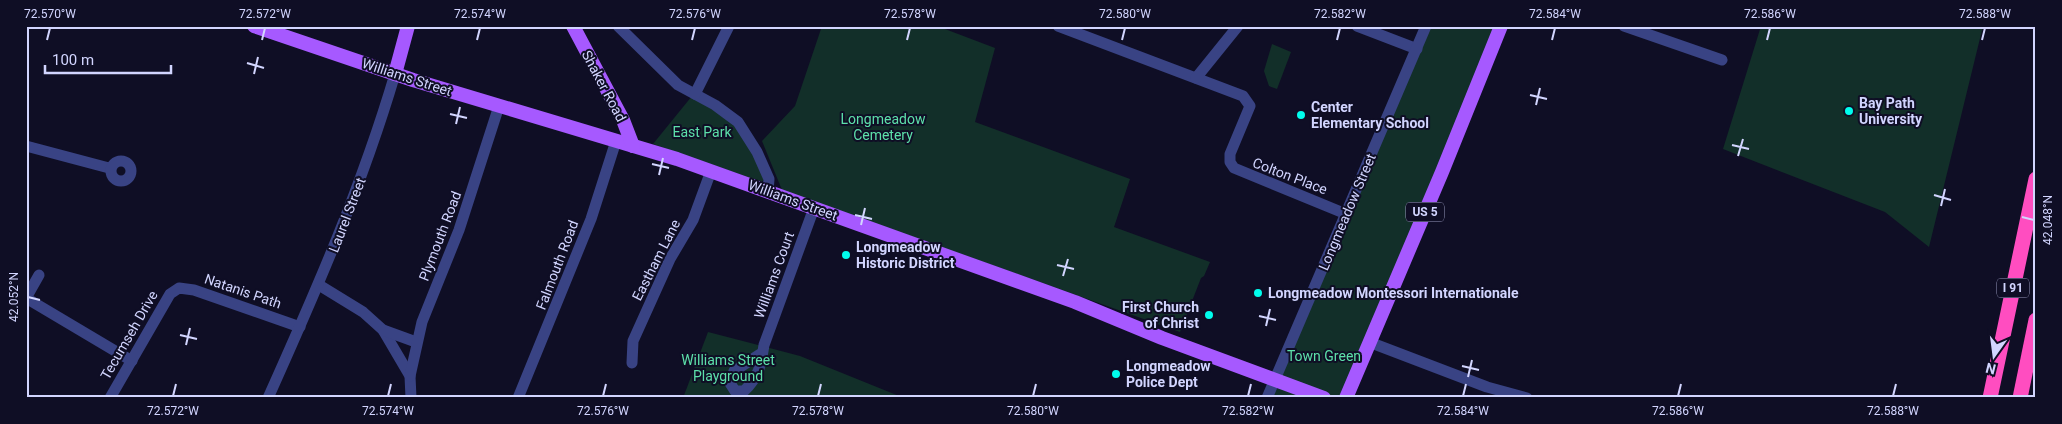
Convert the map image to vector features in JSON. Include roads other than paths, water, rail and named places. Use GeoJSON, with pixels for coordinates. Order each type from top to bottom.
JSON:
{"type":"FeatureCollection","features":[{"type":"Feature","properties":{"kind":"highway","name":"I 91"},"geometry":{"type":"LineString","coordinates":[[1990,398],[2036,179]]}},
{"type":"Feature","properties":{"kind":"highway"},"geometry":{"type":"LineString","coordinates":[[2020,398],[2036,320]]}},
{"type":"Feature","properties":{"kind":"main road","name":"Williams Street"},"geometry":{"type":"LineString","coordinates":[[254,26],[395,74],[711,171],[1075,302],[1162,338],[1324,398]]}},
{"type":"Feature","properties":{"kind":"main road","name":"Laurel Street"},"geometry":{"type":"LineString","coordinates":[[395,74],[408,26]]}},
{"type":"Feature","properties":{"kind":"main road","name":"Shaker Road"},"geometry":{"type":"LineString","coordinates":[[573,26],[623,120],[633,146]]}},
{"type":"Feature","properties":{"kind":"main road","name":"US 5"},"geometry":{"type":"LineString","coordinates":[[1346,398],[1442,172],[1501,26]]}},
{"type":"Feature","properties":{"kind":"street"},"geometry":{"type":"LineString","coordinates":[[618,26],[672,80],[729,114],[741,126],[769,179],[768,192]]}},
{"type":"Feature","properties":{"kind":"street"},"geometry":{"type":"LineString","coordinates":[[696,94],[730,26]]}},
{"type":"Feature","properties":{"kind":"street","name":"Colton Place"},"geometry":{"type":"LineString","coordinates":[[1058,26],[1238,94],[1249,102],[1248,114],[1232,147],[1231,165],[1239,172],[1346,214]]}},
{"type":"Feature","properties":{"kind":"street"},"geometry":{"type":"LineString","coordinates":[[1196,78],[1238,26]]}},
{"type":"Feature","properties":{"kind":"street"},"geometry":{"type":"LineString","coordinates":[[1358,26],[1417,48]]}},
{"type":"Feature","properties":{"kind":"street","name":"Longmeadow Street"},"geometry":{"type":"LineString","coordinates":[[1266,398],[1426,26]]}},
{"type":"Feature","properties":{"kind":"street"},"geometry":{"type":"LineString","coordinates":[[1624,26],[1722,60]]}},
{"type":"Feature","properties":{"kind":"street","name":"Laurel Street"},"geometry":{"type":"LineString","coordinates":[[268,398],[319,285],[361,180],[395,74]]}},
{"type":"Feature","properties":{"kind":"street","name":"Plymouth Road"},"geometry":{"type":"LineString","coordinates":[[411,398],[410,376],[416,342],[460,230],[499,106]]}},
{"type":"Feature","properties":{"kind":"street","name":"Falmouth Road"},"geometry":{"type":"LineString","coordinates":[[518,398],[591,219],[616,141]]}},
{"type":"Feature","properties":{"kind":"street"},"geometry":{"type":"LineString","coordinates":[[26,146],[109,168]]}},
{"type":"Feature","properties":{"kind":"street","name":"Eastham Lane"},"geometry":{"type":"LineString","coordinates":[[632,363],[633,340],[670,259],[693,220],[711,171]]}},
{"type":"Feature","properties":{"kind":"street","name":"Williams Court"},"geometry":{"type":"LineString","coordinates":[[762,353],[814,208]]}},
{"type":"Feature","properties":{"kind":"street"},"geometry":{"type":"LineString","coordinates":[[39,275],[26,298],[132,361]]}},
{"type":"Feature","properties":{"kind":"street"},"geometry":{"type":"LineString","coordinates":[[319,285],[363,312],[383,330],[410,376]]}},
{"type":"Feature","properties":{"kind":"street","name":"Natanis Path"},"geometry":{"type":"LineString","coordinates":[[175,290],[194,290],[300,327]]}},
{"type":"Feature","properties":{"kind":"street","name":"Tecumseh Drive"},"geometry":{"type":"LineString","coordinates":[[110,398],[159,311],[175,290]]}},
{"type":"Feature","properties":{"kind":"street"},"geometry":{"type":"LineString","coordinates":[[383,330],[416,342]]}},
{"type":"Feature","properties":{"kind":"street"},"geometry":{"type":"LineString","coordinates":[[1369,342],[1488,387],[1527,398]]}},
{"type":"Feature","properties":{"kind":"place","name":"Bay Path University"},"geometry":{"type":"Point","coordinates":[1849,111]}},
{"type":"Feature","properties":{"kind":"place","name":"Center Elementary School"},"geometry":{"type":"Point","coordinates":[1301,115]}},
{"type":"Feature","properties":{"kind":"place","name":"Longmeadow Historic District"},"geometry":{"type":"Point","coordinates":[846,255]}},
{"type":"Feature","properties":{"kind":"place","name":"Longmeadow Montessori Internationale"},"geometry":{"type":"Point","coordinates":[1258,293]}},
{"type":"Feature","properties":{"kind":"place","name":"First Church of Christ"},"geometry":{"type":"Point","coordinates":[1209,315]}},
{"type":"Feature","properties":{"kind":"place","name":"Longmeadow Police Dept"},"geometry":{"type":"Point","coordinates":[1116,374]}},
{"type":"Feature","properties":{"kind":"park label","name":"Longmeadow Cemetery"},"geometry":{"type":"Point","coordinates":[883,128]}},
{"type":"Feature","properties":{"kind":"park label","name":"East Park"},"geometry":{"type":"Point","coordinates":[702,132]}},
{"type":"Feature","properties":{"kind":"park label","name":"Town Green"},"geometry":{"type":"Point","coordinates":[1324,356]}},
{"type":"Feature","properties":{"kind":"park label","name":"Williams Street Playground"},"geometry":{"type":"Point","coordinates":[728,368]}}]}
